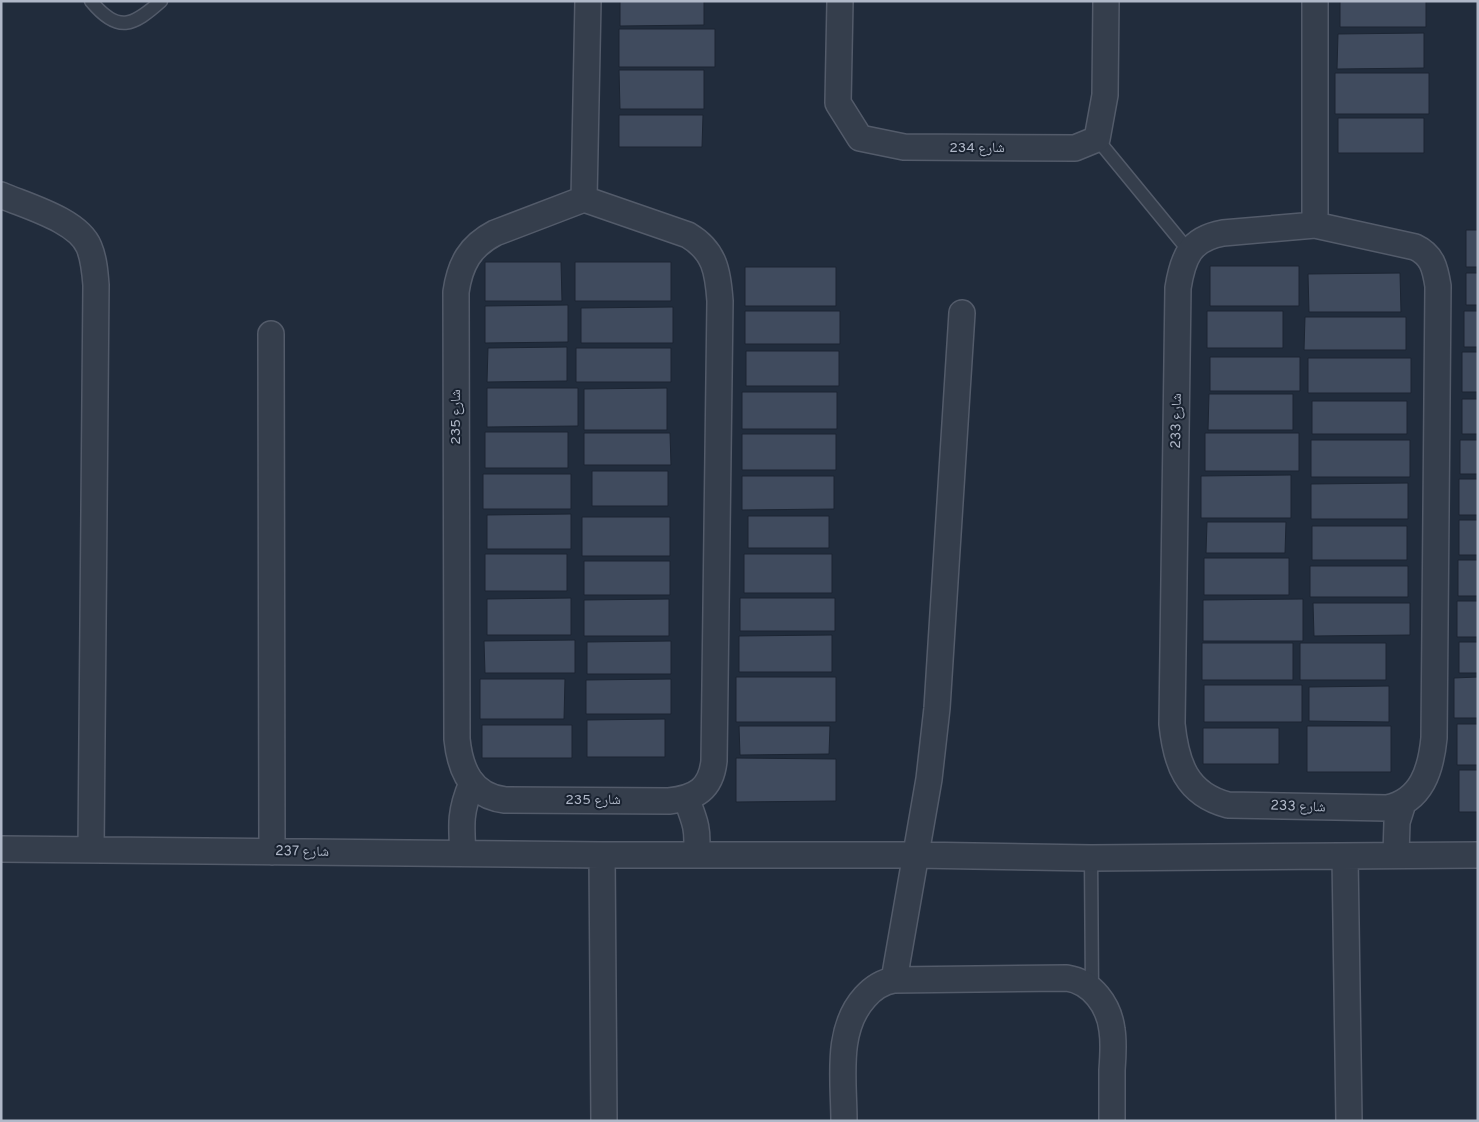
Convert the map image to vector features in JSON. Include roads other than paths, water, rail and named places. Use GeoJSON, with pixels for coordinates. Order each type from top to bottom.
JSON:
{"type":"FeatureCollection","features":[{"type":"Feature","properties":{"kind":"street"},"geometry":{"type":"LineString","coordinates":[[588,1],[584,199],[698,241],[712,259],[719,282],[714,761],[713,770],[700,792],[686,798],[696,826],[698,840],[696,855]]}},
{"type":"Feature","properties":{"kind":"street","name":"شارع 234"},"geometry":{"type":"LineString","coordinates":[[840,1],[838,103],[860,138],[904,147],[1065,148],[1075,148],[1098,139]]}},
{"type":"Feature","properties":{"kind":"street"},"geometry":{"type":"LineString","coordinates":[[1098,139],[1105,96],[1106,1]]}},
{"type":"Feature","properties":{"kind":"street"},"geometry":{"type":"LineString","coordinates":[[1315,1],[1315,225]]}},
{"type":"Feature","properties":{"kind":"street"},"geometry":{"type":"LineString","coordinates":[[1,195],[61,220],[78,231],[89,246],[96,285],[91,850]]}},
{"type":"Feature","properties":{"kind":"street","name":"شارع 235"},"geometry":{"type":"LineString","coordinates":[[584,199],[487,237],[469,254],[458,278],[456,292],[457,738],[461,763],[472,783],[480,791],[493,798],[505,800],[669,800],[686,798]]}},
{"type":"Feature","properties":{"kind":"street"},"geometry":{"type":"LineString","coordinates":[[1189,251],[1203,239],[1212,235],[1315,225],[1415,247],[1425,252],[1433,264],[1437,278],[1438,296],[1434,738],[1431,763],[1424,779],[1408,801],[1403,803],[1397,822],[1396,855]]}},
{"type":"Feature","properties":{"kind":"street","name":"شارع 233"},"geometry":{"type":"LineString","coordinates":[[1189,251],[1183,262],[1178,288],[1172,724],[1174,746],[1178,760],[1184,773],[1199,790],[1217,802],[1228,805],[1378,809],[1397,806],[1403,803]]}},
{"type":"Feature","properties":{"kind":"street"},"geometry":{"type":"LineString","coordinates":[[894,980],[930,778],[937,708],[962,313]]}},
{"type":"Feature","properties":{"kind":"street"},"geometry":{"type":"LineString","coordinates":[[271,334],[272,852]]}},
{"type":"Feature","properties":{"kind":"street"},"geometry":{"type":"LineString","coordinates":[[463,854],[462,814],[472,783]]}},
{"type":"Feature","properties":{"kind":"street","name":"شارع 237"},"geometry":{"type":"LineString","coordinates":[[1,849],[463,854],[915,855],[1092,858],[1478,854]]}},
{"type":"Feature","properties":{"kind":"street"},"geometry":{"type":"LineString","coordinates":[[602,854],[604,1121]]}},
{"type":"Feature","properties":{"kind":"street"},"geometry":{"type":"LineString","coordinates":[[1345,856],[1350,1121]]}},
{"type":"Feature","properties":{"kind":"street"},"geometry":{"type":"LineString","coordinates":[[844,1121],[844,1051],[849,1021],[870,991],[881,984],[894,980],[1067,978],[1076,979],[1099,997],[1105,1008],[1112,1030],[1112,1121]]}},
{"type":"Feature","properties":{"kind":"lane"},"geometry":{"type":"LineString","coordinates":[[91,1],[108,18],[124,23],[133,22],[141,18],[161,1]]}},
{"type":"Feature","properties":{"kind":"lane"},"geometry":{"type":"LineString","coordinates":[[1098,139],[1189,251]]}},
{"type":"Feature","properties":{"kind":"lane"},"geometry":{"type":"LineString","coordinates":[[1092,858],[1092,990]]}}]}
